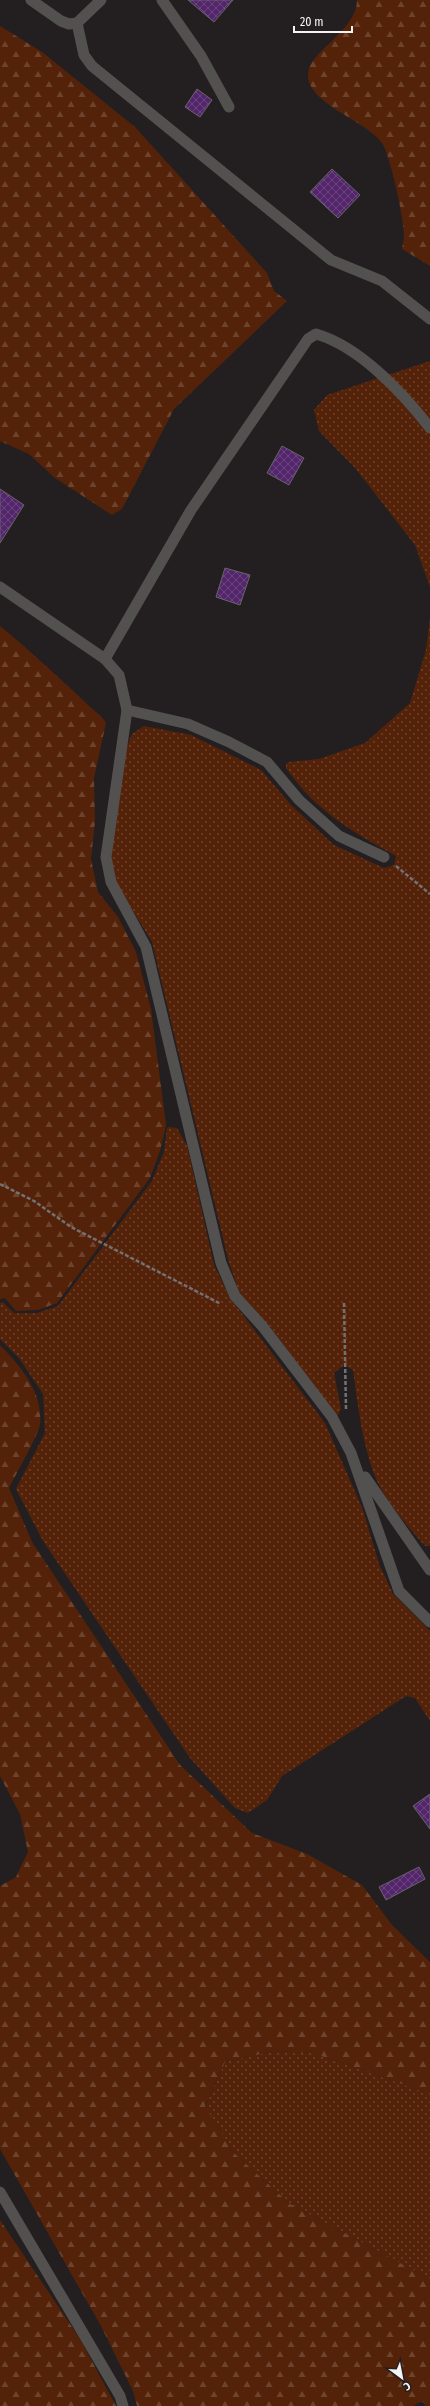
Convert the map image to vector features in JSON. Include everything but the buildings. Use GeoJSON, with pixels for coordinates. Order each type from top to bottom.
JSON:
{"type":"FeatureCollection","features":[{"type":"Feature","properties":{"kind":"lane"},"geometry":{"type":"LineString","coordinates":[[31,0],[61,21],[68,24],[77,23],[102,0]]}},
{"type":"Feature","properties":{"kind":"lane"},"geometry":{"type":"LineString","coordinates":[[162,0],[201,56],[229,108]]}},
{"type":"Feature","properties":{"kind":"lane"},"geometry":{"type":"LineString","coordinates":[[77,23],[84,55],[92,66],[331,260],[382,281],[430,319]]}},
{"type":"Feature","properties":{"kind":"lane"},"geometry":{"type":"LineString","coordinates":[[105,659],[191,510],[308,339],[316,334],[328,337],[362,357],[417,411],[430,428]]}},
{"type":"Feature","properties":{"kind":"lane"},"geometry":{"type":"LineString","coordinates":[[0,587],[105,659],[119,675],[127,710],[106,856],[111,882],[146,946],[221,1263],[235,1296],[263,1326],[332,1417],[350,1453],[376,1496],[430,1570]]}},
{"type":"Feature","properties":{"kind":"lane"},"geometry":{"type":"LineString","coordinates":[[127,710],[188,724],[229,742],[267,762],[299,800],[340,836],[384,857]]}},
{"type":"Feature","properties":{"kind":"lane"},"geometry":{"type":"LineString","coordinates":[[350,1453],[399,1591],[430,1622]]}},
{"type":"Feature","properties":{"kind":"lane"},"geometry":{"type":"LineString","coordinates":[[0,2192],[86,2336],[120,2396],[123,2406]]}},
{"type":"Feature","properties":{"kind":"path"},"geometry":{"type":"LineString","coordinates":[[384,857],[430,894]]}},
{"type":"Feature","properties":{"kind":"path"},"geometry":{"type":"LineString","coordinates":[[0,1184],[34,1201],[71,1227],[156,1272],[218,1301],[223,1306]]}},
{"type":"Feature","properties":{"kind":"path"},"geometry":{"type":"LineString","coordinates":[[344,1303],[345,1376]]}},
{"type":"Feature","properties":{"kind":"green space"},"geometry":{"type":"Polygon","coordinates":[[[357,0],[430,0],[430,266],[402,249],[404,234],[399,202],[389,160],[382,143],[364,127],[327,103],[310,85],[308,74],[310,66],[349,22],[355,11],[357,0]]]}},
{"type":"Feature","properties":{"kind":"green space"},"geometry":{"type":"Polygon","coordinates":[[[0,26],[42,52],[135,127],[267,273],[274,291],[287,301],[174,409],[122,509],[112,515],[55,478],[29,454],[0,441],[0,26]]]}},
{"type":"Feature","properties":{"kind":"green space"},"geometry":{"type":"Polygon","coordinates":[[[430,361],[430,587],[415,545],[356,469],[319,431],[314,410],[327,395],[430,361]]]}},
{"type":"Feature","properties":{"kind":"green space"},"geometry":{"type":"Polygon","coordinates":[[[430,618],[430,1546],[425,1546],[392,1506],[376,1479],[366,1449],[353,1370],[344,1365],[334,1373],[341,1409],[338,1415],[335,1415],[271,1328],[239,1292],[228,1259],[152,942],[114,880],[111,853],[127,746],[132,734],[144,726],[191,735],[261,770],[292,806],[334,845],[384,868],[394,865],[396,856],[349,829],[335,819],[297,783],[286,768],[286,764],[289,762],[319,759],[365,743],[410,703],[426,650],[430,618]]]}},
{"type":"Feature","properties":{"kind":"green space"},"geometry":{"type":"Polygon","coordinates":[[[0,626],[106,723],[94,778],[95,822],[91,859],[98,892],[118,917],[136,952],[151,1009],[166,1125],[160,1151],[150,1178],[57,1303],[38,1310],[16,1311],[5,1298],[0,1299],[0,626]]]}},
{"type":"Feature","properties":{"kind":"green space"},"geometry":{"type":"Polygon","coordinates":[[[167,1128],[177,1128],[187,1146],[214,1265],[230,1298],[325,1423],[363,1510],[379,1564],[393,1594],[430,1631],[430,1721],[415,1698],[406,1696],[282,1776],[267,1800],[248,1813],[235,1808],[190,1758],[43,1541],[16,1489],[45,1433],[43,1394],[19,1358],[0,1339],[0,1303],[3,1302],[14,1313],[37,1313],[58,1306],[152,1181],[164,1152],[167,1128]]]}},
{"type":"Feature","properties":{"kind":"green space"},"geometry":{"type":"Polygon","coordinates":[[[0,1345],[16,1362],[29,1381],[38,1401],[40,1412],[39,1429],[9,1488],[32,1542],[180,1765],[252,1833],[307,1854],[362,1885],[392,1925],[430,1962],[430,2091],[422,2091],[313,2053],[274,2051],[225,2062],[205,2106],[234,2153],[290,2204],[430,2279],[430,2406],[426,2406],[423,2402],[417,2403],[414,2406],[137,2406],[133,2391],[101,2326],[0,2149],[0,1886],[16,1877],[28,1852],[20,1814],[0,1776],[0,1345]]]}},
{"type":"Feature","properties":{"kind":"green space"},"geometry":{"type":"Polygon","coordinates":[[[274,2051],[313,2053],[422,2091],[430,2091],[430,2279],[290,2204],[234,2153],[205,2107],[225,2062],[274,2051]]]}},
{"type":"Feature","properties":{"kind":"green space"},"geometry":{"type":"Polygon","coordinates":[[[0,2220],[80,2339],[116,2406],[0,2406],[0,2220]]]}}]}
